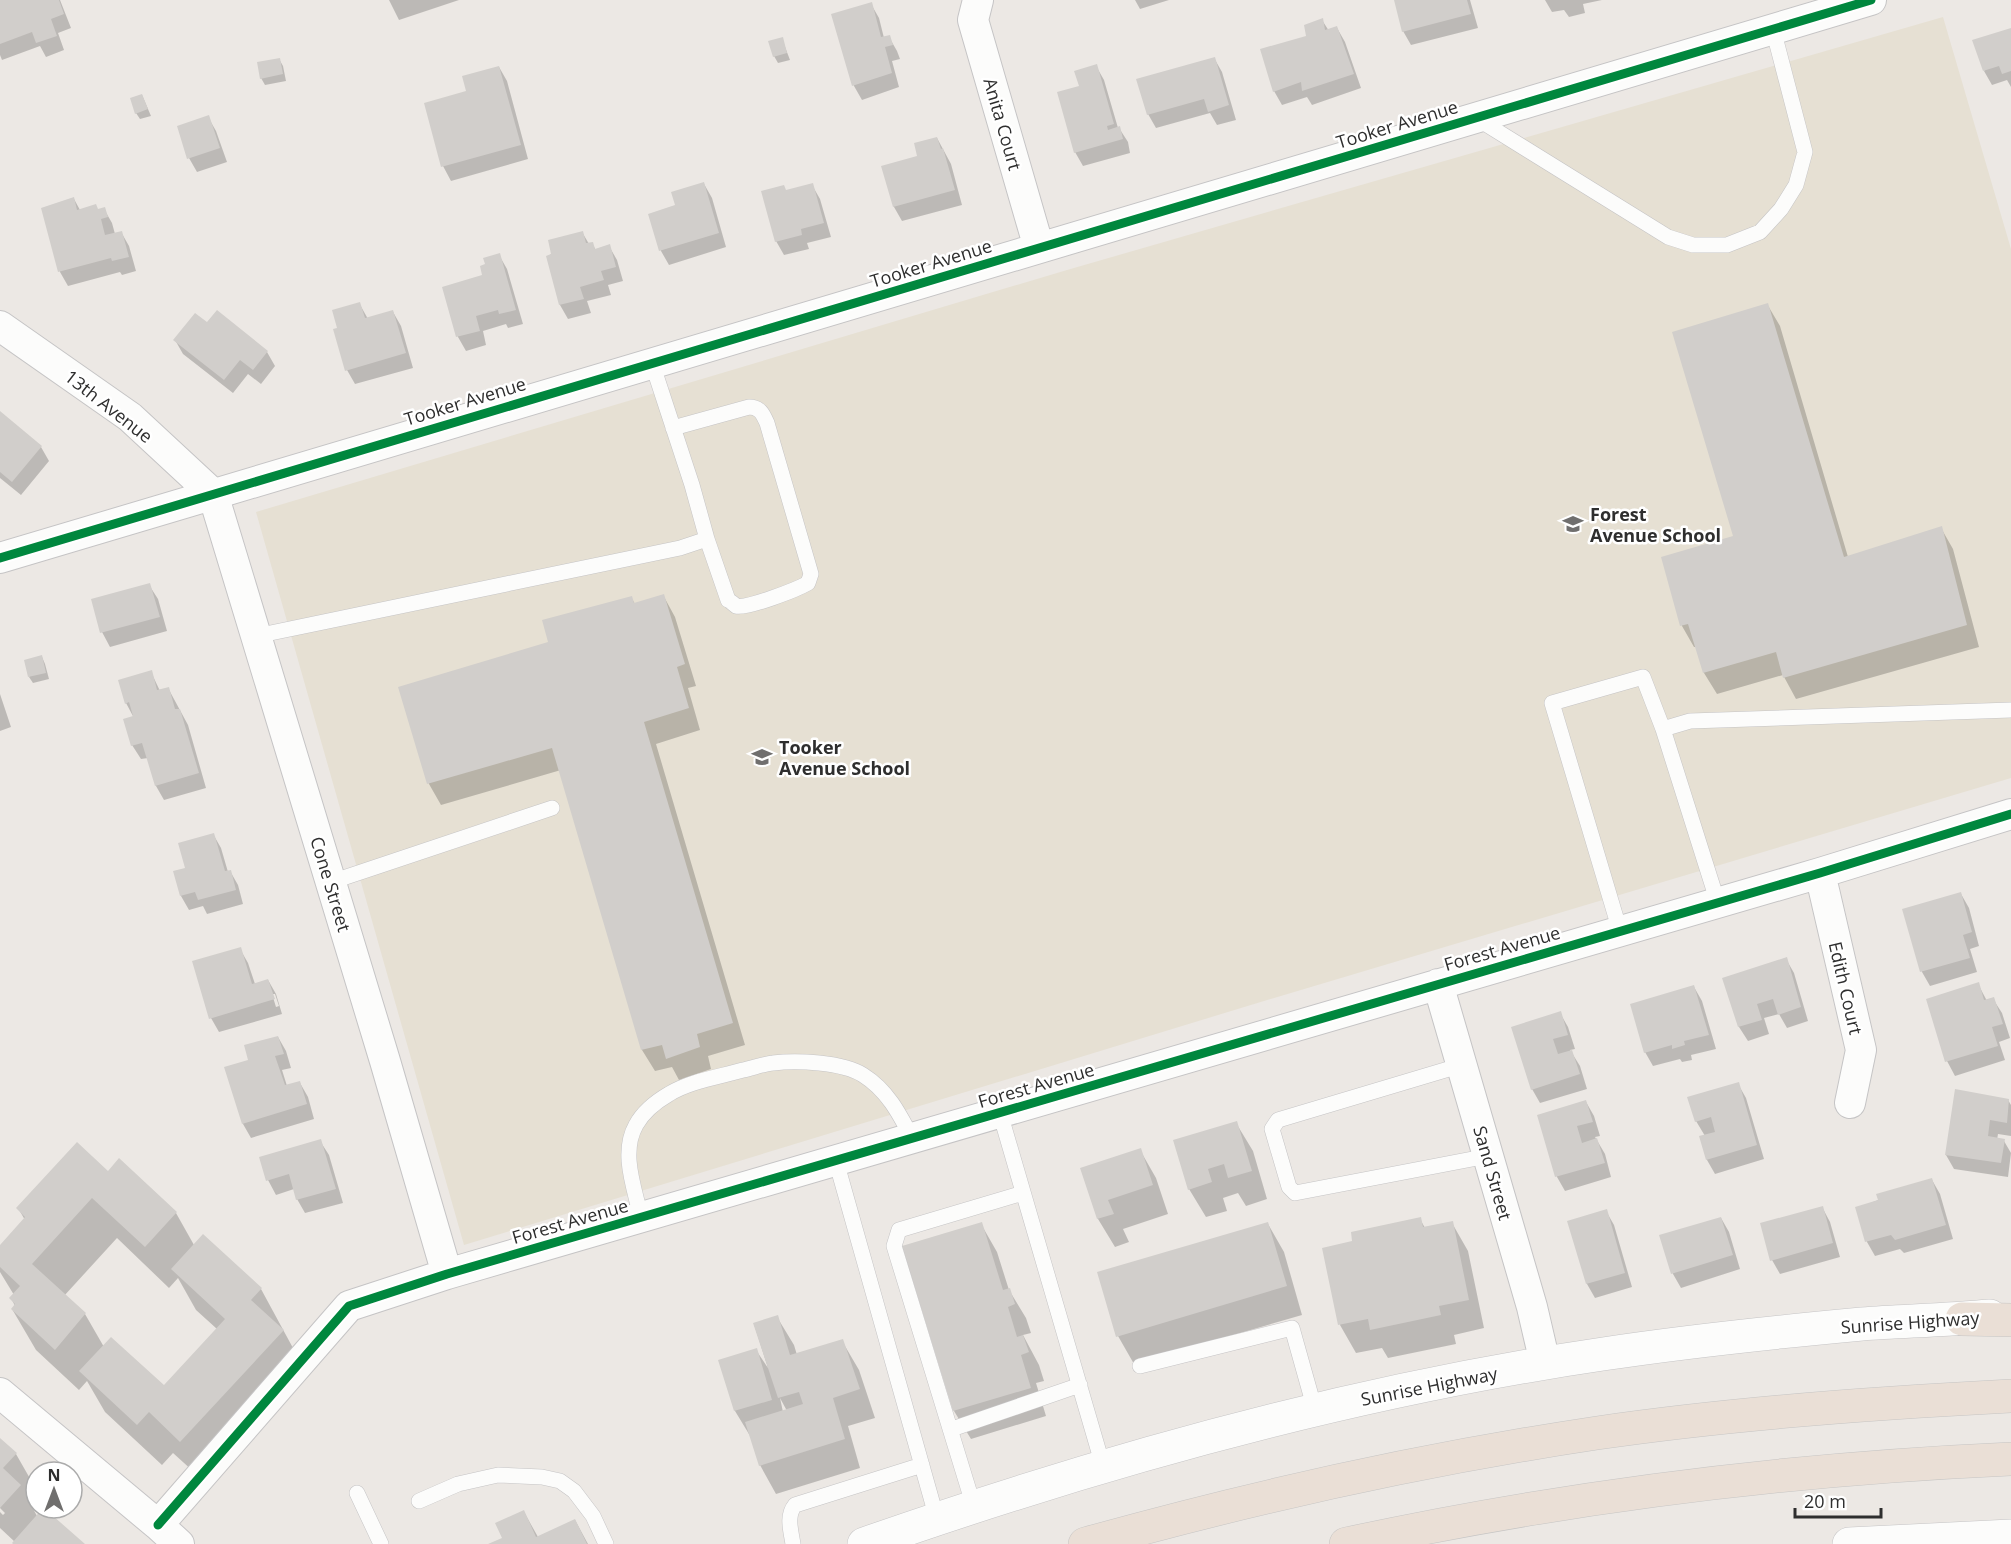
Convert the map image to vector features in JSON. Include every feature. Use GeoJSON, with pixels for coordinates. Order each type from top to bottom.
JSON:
{"type":"FeatureCollection","features":[{"type":"Feature","properties":{"kind":"highway"},"geometry":{"type":"LineString","coordinates":[[1962,1318],[2011,1320]]}},
{"type":"Feature","properties":{"kind":"highway"},"geometry":{"type":"LineString","coordinates":[[1085,1544],[1315,1485],[1553,1440],[1648,1426],[1823,1407],[1945,1398],[2011,1396]]}},
{"type":"Feature","properties":{"kind":"highway"},"geometry":{"type":"LineString","coordinates":[[1346,1544],[1495,1515],[1692,1485],[1863,1468],[2011,1459]]}},
{"type":"Feature","properties":{"kind":"main road","name":"Sunrise Highway"},"geometry":{"type":"LineString","coordinates":[[864,1544],[1103,1466],[1315,1410],[1545,1363],[1705,1340],[1864,1324],[2011,1313]]}},
{"type":"Feature","properties":{"kind":"main road"},"geometry":{"type":"LineString","coordinates":[[1850,1544],[2011,1536]]}},
{"type":"Feature","properties":{"kind":"street","name":"Anita Court"},"geometry":{"type":"LineString","coordinates":[[978,0],[973,20],[1039,248]]}},
{"type":"Feature","properties":{"kind":"street","name":"Tooker Avenue"},"geometry":{"type":"LineString","coordinates":[[0,558],[1871,0]]}},
{"type":"Feature","properties":{"kind":"street","name":"13th Avenue"},"geometry":{"type":"LineString","coordinates":[[0,326],[130,417],[213,494]]}},
{"type":"Feature","properties":{"kind":"street","name":"Cone Street"},"geometry":{"type":"LineString","coordinates":[[213,494],[447,1274]]}},
{"type":"Feature","properties":{"kind":"street","name":"Forest Avenue"},"geometry":{"type":"LineString","coordinates":[[169,1534],[349,1306],[447,1274],[1820,873],[2011,814]]}},
{"type":"Feature","properties":{"kind":"street","name":"Edith Court"},"geometry":{"type":"LineString","coordinates":[[1820,873],[1861,1050],[1850,1103]]}},
{"type":"Feature","properties":{"kind":"street","name":"Sand Street"},"geometry":{"type":"LineString","coordinates":[[1438,984],[1532,1307],[1545,1363]]}},
{"type":"Feature","properties":{"kind":"street"},"geometry":{"type":"LineString","coordinates":[[0,1393],[169,1534]]}},
{"type":"Feature","properties":{"kind":"lane"},"geometry":{"type":"LineString","coordinates":[[1476,118],[1668,237],[1693,245],[1727,245],[1760,232],[1781,209],[1796,185],[1805,152],[1773,29]]}},
{"type":"Feature","properties":{"kind":"lane"},"geometry":{"type":"LineString","coordinates":[[652,363],[728,600],[736,606],[745,606],[808,583],[811,574],[762,411],[749,407],[673,428]]}},
{"type":"Feature","properties":{"kind":"lane"},"geometry":{"type":"LineString","coordinates":[[256,636],[680,548],[707,539]]}},
{"type":"Feature","properties":{"kind":"lane"},"geometry":{"type":"LineString","coordinates":[[1620,931],[1552,703],[1643,677],[1663,729],[1718,903]]}},
{"type":"Feature","properties":{"kind":"lane"},"geometry":{"type":"LineString","coordinates":[[1663,729],[1690,721],[2011,710]]}},
{"type":"Feature","properties":{"kind":"lane"},"geometry":{"type":"LineString","coordinates":[[331,882],[552,808]]}},
{"type":"Feature","properties":{"kind":"lane"},"geometry":{"type":"LineString","coordinates":[[641,1218],[628,1161],[628,1150],[635,1125],[650,1108],[670,1093],[699,1082],[774,1063],[819,1063],[841,1066],[861,1073],[883,1090],[895,1106],[912,1138]]}},
{"type":"Feature","properties":{"kind":"lane"},"geometry":{"type":"LineString","coordinates":[[1462,1065],[1278,1120],[1272,1129],[1289,1187],[1295,1193],[1488,1156]]}},
{"type":"Feature","properties":{"kind":"lane"},"geometry":{"type":"LineString","coordinates":[[1000,1113],[1103,1466]]}},
{"type":"Feature","properties":{"kind":"lane"},"geometry":{"type":"LineString","coordinates":[[836,1161],[936,1519]]}},
{"type":"Feature","properties":{"kind":"lane"},"geometry":{"type":"LineString","coordinates":[[974,1507],[894,1245],[899,1230],[1023,1193]]}},
{"type":"Feature","properties":{"kind":"lane"},"geometry":{"type":"LineString","coordinates":[[1140,1366],[1292,1328],[1315,1410]]}},
{"type":"Feature","properties":{"kind":"lane"},"geometry":{"type":"LineString","coordinates":[[952,1429],[1080,1385]]}},
{"type":"Feature","properties":{"kind":"lane"},"geometry":{"type":"LineString","coordinates":[[793,1544],[790,1516],[795,1505],[922,1466]]}},
{"type":"Feature","properties":{"kind":"lane"},"geometry":{"type":"LineString","coordinates":[[419,1502],[458,1484],[498,1475],[542,1477],[560,1481],[574,1491],[593,1516],[606,1544]]}},
{"type":"Feature","properties":{"kind":"lane"},"geometry":{"type":"LineString","coordinates":[[357,1493],[381,1544]]}},
{"type":"Feature","properties":{"kind":"shaded area"},"geometry":{"type":"Polygon","coordinates":[[[1943,17],[2011,249],[2011,778],[1264,1001],[464,1245],[256,512],[1067,270],[1943,17]]]}},
{"type":"Feature","properties":{"kind":"building"},"geometry":{"type":"Polygon","coordinates":[[[0,0],[59,0],[64,14],[51,19],[57,36],[36,43],[32,32],[0,44],[0,0]]]}},
{"type":"Feature","properties":{"kind":"building"},"geometry":{"type":"Polygon","coordinates":[[[1394,0],[1467,0],[1471,14],[1402,32],[1394,0]]]}},
{"type":"Feature","properties":{"kind":"building"},"geometry":{"type":"Polygon","coordinates":[[[872,2],[881,37],[890,35],[893,45],[885,47],[892,73],[852,86],[831,14],[872,2]]]}},
{"type":"Feature","properties":{"kind":"building"},"geometry":{"type":"Polygon","coordinates":[[[1323,18],[1325,30],[1337,26],[1354,74],[1302,91],[1301,82],[1273,92],[1260,49],[1306,36],[1304,25],[1323,18]]]}},
{"type":"Feature","properties":{"kind":"building"},"geometry":{"type":"Polygon","coordinates":[[[2011,28],[2011,71],[2002,74],[1999,66],[1983,71],[1972,40],[2011,28]]]}},
{"type":"Feature","properties":{"kind":"building"},"geometry":{"type":"Polygon","coordinates":[[[783,37],[787,53],[773,57],[768,41],[783,37]]]}},
{"type":"Feature","properties":{"kind":"building"},"geometry":{"type":"Polygon","coordinates":[[[1215,57],[1229,105],[1208,112],[1204,99],[1147,115],[1136,79],[1215,57]]]}},
{"type":"Feature","properties":{"kind":"building"},"geometry":{"type":"Polygon","coordinates":[[[280,58],[283,74],[260,79],[257,62],[280,58]]]}},
{"type":"Feature","properties":{"kind":"building"},"geometry":{"type":"Polygon","coordinates":[[[1097,64],[1114,124],[1107,126],[1108,130],[1120,126],[1123,139],[1074,153],[1057,92],[1079,86],[1074,71],[1097,64]]]}},
{"type":"Feature","properties":{"kind":"building"},"geometry":{"type":"Polygon","coordinates":[[[499,66],[521,145],[441,167],[424,103],[466,91],[462,76],[499,66]]]}},
{"type":"Feature","properties":{"kind":"building"},"geometry":{"type":"Polygon","coordinates":[[[142,94],[148,109],[135,114],[130,98],[142,94]]]}},
{"type":"Feature","properties":{"kind":"building"},"geometry":{"type":"Polygon","coordinates":[[[209,115],[220,148],[187,159],[177,126],[209,115]]]}},
{"type":"Feature","properties":{"kind":"building"},"geometry":{"type":"Polygon","coordinates":[[[937,137],[941,149],[943,148],[955,190],[893,207],[881,166],[917,156],[914,143],[937,137]]]}},
{"type":"Feature","properties":{"kind":"building"},"geometry":{"type":"Polygon","coordinates":[[[704,182],[719,233],[659,251],[648,214],[675,205],[671,192],[704,182]]]}},
{"type":"Feature","properties":{"kind":"building"},"geometry":{"type":"Polygon","coordinates":[[[813,183],[824,223],[801,229],[802,235],[775,242],[761,191],[784,185],[786,190],[813,183]]]}},
{"type":"Feature","properties":{"kind":"building"},"geometry":{"type":"Polygon","coordinates":[[[74,197],[77,210],[96,204],[98,209],[105,207],[108,217],[101,219],[105,235],[122,231],[129,257],[112,261],[111,258],[58,272],[41,208],[74,197]]]}},
{"type":"Feature","properties":{"kind":"building"},"geometry":{"type":"Polygon","coordinates":[[[583,231],[586,243],[593,242],[595,249],[610,244],[616,267],[601,271],[604,280],[580,287],[584,299],[559,305],[546,256],[551,254],[548,240],[583,231]]]}},
{"type":"Feature","properties":{"kind":"building"},"geometry":{"type":"Polygon","coordinates":[[[500,253],[516,310],[499,314],[498,310],[476,316],[480,331],[456,337],[442,287],[482,275],[480,266],[485,264],[483,258],[500,253]]]}},
{"type":"Feature","properties":{"kind":"building"},"geometry":{"type":"Polygon","coordinates":[[[360,302],[365,318],[393,310],[406,353],[345,371],[333,329],[337,328],[332,310],[360,302]]]}},
{"type":"Feature","properties":{"kind":"building"},"geometry":{"type":"Polygon","coordinates":[[[1768,303],[1844,557],[1942,526],[1967,625],[1783,678],[1776,652],[1703,673],[1688,624],[1680,626],[1661,557],[1733,536],[1672,332],[1768,303]]]}},
{"type":"Feature","properties":{"kind":"building"},"geometry":{"type":"Polygon","coordinates":[[[217,310],[268,351],[253,370],[240,360],[224,380],[173,340],[195,313],[207,322],[217,310]]]}},
{"type":"Feature","properties":{"kind":"building"},"geometry":{"type":"Polygon","coordinates":[[[0,411],[42,446],[12,482],[0,472],[0,411]]]}},
{"type":"Feature","properties":{"kind":"building"},"geometry":{"type":"Polygon","coordinates":[[[150,583],[160,617],[100,633],[91,599],[150,583]]]}},
{"type":"Feature","properties":{"kind":"building"},"geometry":{"type":"Polygon","coordinates":[[[664,594],[685,664],[677,667],[689,708],[644,722],[733,1023],[697,1034],[700,1047],[666,1059],[662,1045],[641,1050],[552,748],[427,784],[398,687],[548,642],[542,620],[632,596],[634,603],[664,594]]]}},
{"type":"Feature","properties":{"kind":"building"},"geometry":{"type":"Polygon","coordinates":[[[42,655],[46,673],[28,677],[24,660],[42,655]]]}},
{"type":"Feature","properties":{"kind":"building"},"geometry":{"type":"Polygon","coordinates":[[[152,670],[157,690],[169,687],[175,709],[180,709],[199,773],[155,786],[142,743],[131,746],[123,719],[133,716],[129,702],[125,704],[118,680],[152,670]]]}},
{"type":"Feature","properties":{"kind":"building"},"geometry":{"type":"Polygon","coordinates":[[[214,833],[225,871],[231,870],[236,890],[198,900],[195,892],[180,896],[173,871],[185,868],[178,843],[214,833]]]}},
{"type":"Feature","properties":{"kind":"building"},"geometry":{"type":"Polygon","coordinates":[[[1961,892],[1972,932],[1963,935],[1970,958],[1920,972],[1902,909],[1961,892]]]}},
{"type":"Feature","properties":{"kind":"building"},"geometry":{"type":"Polygon","coordinates":[[[241,947],[252,984],[268,979],[275,999],[209,1019],[192,961],[241,947]]]}},
{"type":"Feature","properties":{"kind":"building"},"geometry":{"type":"Polygon","coordinates":[[[1787,957],[1801,1007],[1778,1015],[1773,999],[1757,1004],[1762,1020],[1738,1027],[1722,978],[1787,957]]]}},
{"type":"Feature","properties":{"kind":"building"},"geometry":{"type":"Polygon","coordinates":[[[1979,982],[1984,1000],[1994,997],[2003,1024],[1992,1027],[1998,1046],[1945,1062],[1926,999],[1979,982]]]}},
{"type":"Feature","properties":{"kind":"building"},"geometry":{"type":"Polygon","coordinates":[[[1694,985],[1709,1035],[1684,1041],[1685,1045],[1672,1049],[1672,1045],[1644,1053],[1630,1004],[1694,985]]]}},
{"type":"Feature","properties":{"kind":"building"},"geometry":{"type":"Polygon","coordinates":[[[1561,1011],[1568,1035],[1553,1039],[1558,1054],[1572,1050],[1580,1074],[1531,1090],[1511,1027],[1561,1011]]]}},
{"type":"Feature","properties":{"kind":"building"},"geometry":{"type":"Polygon","coordinates":[[[278,1036],[284,1054],[275,1056],[285,1085],[300,1081],[307,1104],[242,1124],[224,1067],[248,1060],[244,1045],[278,1036]]]}},
{"type":"Feature","properties":{"kind":"building"},"geometry":{"type":"Polygon","coordinates":[[[1739,1082],[1757,1145],[1706,1160],[1699,1136],[1715,1132],[1711,1117],[1695,1122],[1687,1097],[1739,1082]]]}},
{"type":"Feature","properties":{"kind":"building"},"geometry":{"type":"Polygon","coordinates":[[[1955,1089],[2009,1099],[2007,1123],[1990,1120],[1988,1136],[2005,1139],[2001,1163],[1945,1155],[1955,1089]]]}},
{"type":"Feature","properties":{"kind":"building"},"geometry":{"type":"Polygon","coordinates":[[[1586,1100],[1593,1122],[1577,1126],[1582,1143],[1597,1138],[1605,1163],[1555,1177],[1537,1115],[1586,1100]]]}},
{"type":"Feature","properties":{"kind":"building"},"geometry":{"type":"Polygon","coordinates":[[[1237,1121],[1252,1171],[1228,1178],[1224,1164],[1208,1169],[1212,1182],[1188,1190],[1173,1140],[1237,1121]]]}},
{"type":"Feature","properties":{"kind":"building"},"geometry":{"type":"Polygon","coordinates":[[[321,1139],[336,1189],[296,1200],[289,1174],[266,1181],[259,1157],[321,1139]]]}},
{"type":"Feature","properties":{"kind":"building"},"geometry":{"type":"Polygon","coordinates":[[[77,1142],[108,1171],[119,1158],[177,1212],[145,1247],[92,1198],[32,1264],[86,1313],[55,1350],[11,1309],[15,1304],[9,1298],[20,1286],[0,1267],[0,1245],[25,1217],[16,1208],[77,1142]]]}},
{"type":"Feature","properties":{"kind":"building"},"geometry":{"type":"Polygon","coordinates":[[[1141,1148],[1153,1185],[1108,1200],[1114,1214],[1097,1219],[1080,1168],[1141,1148]]]}},
{"type":"Feature","properties":{"kind":"building"},"geometry":{"type":"Polygon","coordinates":[[[1932,1178],[1946,1225],[1895,1240],[1891,1235],[1865,1242],[1855,1207],[1878,1200],[1876,1194],[1932,1178]]]}},
{"type":"Feature","properties":{"kind":"building"},"geometry":{"type":"Polygon","coordinates":[[[1823,1206],[1833,1243],[1770,1261],[1760,1223],[1823,1206]]]}},
{"type":"Feature","properties":{"kind":"building"},"geometry":{"type":"Polygon","coordinates":[[[1607,1209],[1625,1273],[1586,1284],[1567,1221],[1607,1209]]]}},
{"type":"Feature","properties":{"kind":"building"},"geometry":{"type":"Polygon","coordinates":[[[1421,1217],[1423,1227],[1453,1221],[1469,1300],[1439,1306],[1441,1315],[1370,1330],[1368,1319],[1338,1325],[1322,1248],[1352,1241],[1351,1232],[1421,1217]]]}},
{"type":"Feature","properties":{"kind":"building"},"geometry":{"type":"Polygon","coordinates":[[[1721,1217],[1733,1255],[1671,1274],[1659,1235],[1721,1217]]]}},
{"type":"Feature","properties":{"kind":"building"},"geometry":{"type":"Polygon","coordinates":[[[982,1222],[1003,1290],[1010,1288],[1015,1304],[1008,1307],[1017,1337],[1023,1335],[1029,1352],[1021,1355],[1031,1388],[953,1411],[902,1246],[982,1222]]]}},
{"type":"Feature","properties":{"kind":"building"},"geometry":{"type":"Polygon","coordinates":[[[1268,1222],[1287,1286],[1116,1337],[1097,1272],[1268,1222]]]}},
{"type":"Feature","properties":{"kind":"building"},"geometry":{"type":"Polygon","coordinates":[[[203,1234],[262,1288],[251,1300],[284,1330],[180,1442],[149,1412],[137,1425],[79,1371],[111,1337],[164,1385],[225,1319],[171,1269],[203,1234]]]}},
{"type":"Feature","properties":{"kind":"building"},"geometry":{"type":"Polygon","coordinates":[[[778,1315],[790,1355],[843,1339],[860,1389],[833,1398],[845,1439],[759,1466],[745,1422],[803,1404],[799,1392],[778,1398],[753,1323],[778,1315]]]}},
{"type":"Feature","properties":{"kind":"building"},"geometry":{"type":"Polygon","coordinates":[[[757,1348],[772,1400],[734,1411],[718,1360],[757,1348]]]}},
{"type":"Feature","properties":{"kind":"building"},"geometry":{"type":"Polygon","coordinates":[[[0,1438],[17,1453],[3,1468],[21,1485],[0,1508],[0,1438]]]}},
{"type":"Feature","properties":{"kind":"building"},"geometry":{"type":"Polygon","coordinates":[[[524,1510],[536,1537],[575,1519],[587,1544],[488,1544],[502,1538],[495,1523],[524,1510]]]}},
{"type":"Feature","properties":{"kind":"building"},"geometry":{"type":"Polygon","coordinates":[[[32,1520],[58,1520],[85,1544],[13,1544],[32,1520]]]}},
{"type":"Feature","properties":{"kind":"cycle path"},"geometry":{"type":"LineString","coordinates":[[0,558],[1871,0]]}},
{"type":"Feature","properties":{"kind":"cycle path"},"geometry":{"type":"LineString","coordinates":[[158,1525],[349,1306],[447,1274],[1820,873],[2011,814]]}},
{"type":"Feature","properties":{"kind":"place","name":"Forest Avenue School"},"geometry":{"type":"Point","coordinates":[1573,524]}},
{"type":"Feature","properties":{"kind":"place","name":"Tooker Avenue School"},"geometry":{"type":"Point","coordinates":[762,757]}}]}
